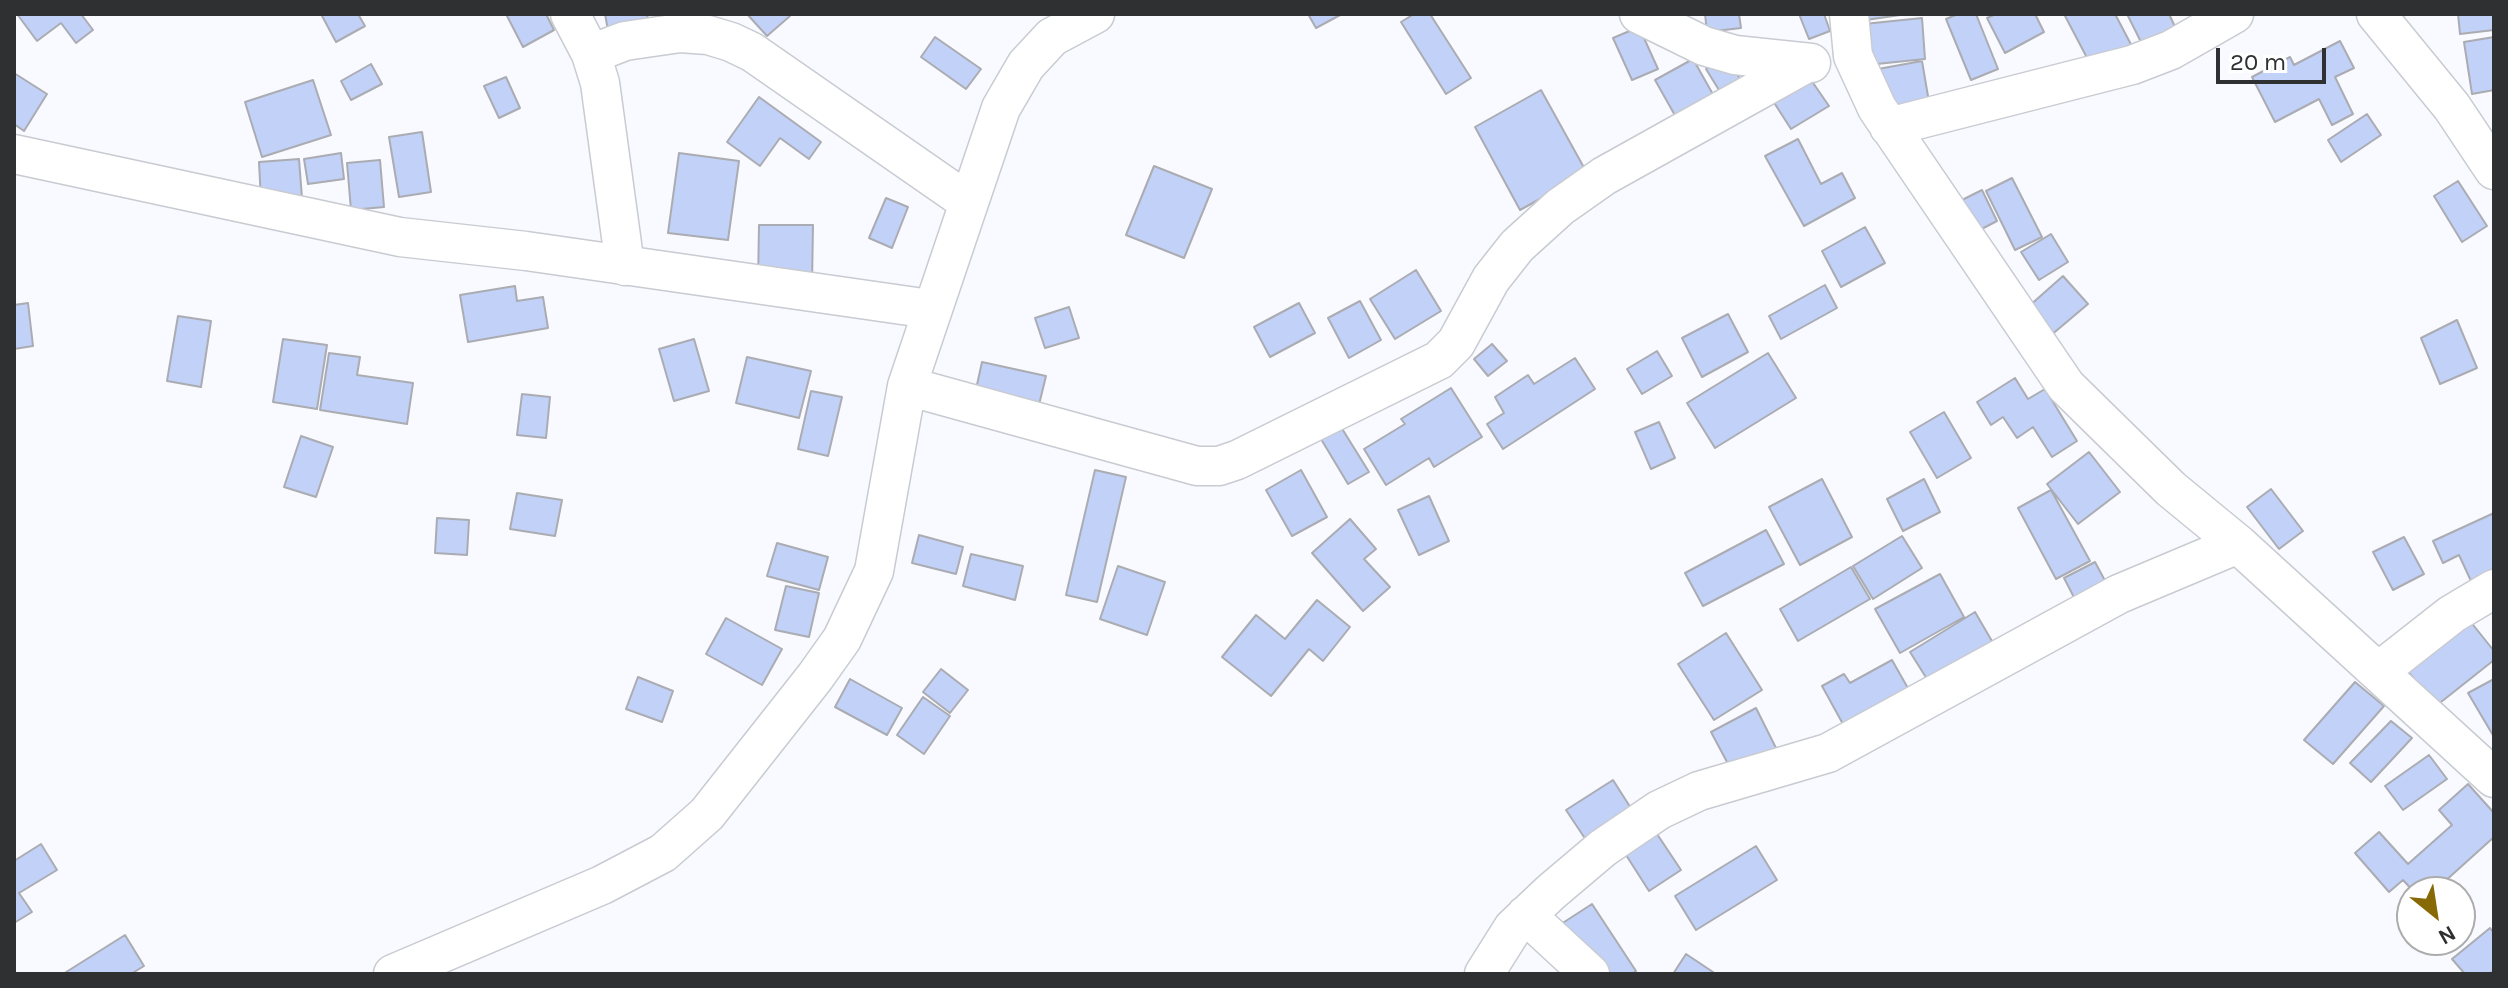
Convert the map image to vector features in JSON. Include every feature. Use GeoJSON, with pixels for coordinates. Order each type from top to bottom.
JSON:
{"type":"FeatureCollection","features":[{"type":"Feature","properties":{"kind":"street"},"geometry":{"type":"LineString","coordinates":[[570,14],[591,54],[600,83],[625,266]]}},
{"type":"Feature","properties":{"kind":"street"},"geometry":{"type":"LineString","coordinates":[[393,974],[602,885],[663,853],[707,814],[815,677],[842,639],[874,571],[907,386],[930,309],[1001,108],[1026,65],[1052,37],[1095,14]]}},
{"type":"Feature","properties":{"kind":"street"},"geometry":{"type":"LineString","coordinates":[[1639,14],[1704,46],[1735,55],[1805,64],[1853,56]]}},
{"type":"Feature","properties":{"kind":"street"},"geometry":{"type":"LineString","coordinates":[[1849,14],[1853,56],[1889,127],[2066,386],[2160,479],[2238,544],[2494,778]]}},
{"type":"Feature","properties":{"kind":"street"},"geometry":{"type":"LineString","coordinates":[[1889,127],[2132,65],[2171,50],[2234,14]]}},
{"type":"Feature","properties":{"kind":"street"},"geometry":{"type":"LineString","coordinates":[[2376,14],[2452,107],[2494,170]]}},
{"type":"Feature","properties":{"kind":"street"},"geometry":{"type":"LineString","coordinates":[[591,54],[625,41],[680,33],[708,35],[731,42],[752,52],[968,202]]}},
{"type":"Feature","properties":{"kind":"street"},"geometry":{"type":"LineString","coordinates":[[907,386],[1197,466],[1219,466],[1237,460],[1439,360],[1456,343],[1491,279],[1517,246],[1560,207],[1604,176],[1805,64]]}},
{"type":"Feature","properties":{"kind":"street"},"geometry":{"type":"LineString","coordinates":[[14,154],[400,237],[930,309]]}},
{"type":"Feature","properties":{"kind":"street"},"geometry":{"type":"LineString","coordinates":[[1484,974],[1513,928],[1526,915],[1603,848],[1659,810],[1699,791],[1828,753],[2119,594],[2238,544]]}},
{"type":"Feature","properties":{"kind":"street"},"geometry":{"type":"LineString","coordinates":[[2378,672],[2452,614],[2494,589]]}},
{"type":"Feature","properties":{"kind":"street"},"geometry":{"type":"LineString","coordinates":[[1526,915],[1590,974]]}},
{"type":"Feature","properties":{"kind":"building"},"geometry":{"type":"Polygon","coordinates":[[[17,14],[81,14],[93,30],[76,43],[61,23],[37,41],[17,14]]]}},
{"type":"Feature","properties":{"kind":"building"},"geometry":{"type":"Polygon","coordinates":[[[321,14],[358,14],[365,26],[336,42],[321,14]]]}},
{"type":"Feature","properties":{"kind":"building"},"geometry":{"type":"Polygon","coordinates":[[[506,14],[546,14],[554,30],[523,47],[506,14]]]}},
{"type":"Feature","properties":{"kind":"building"},"geometry":{"type":"Polygon","coordinates":[[[605,14],[647,14],[651,33],[610,41],[605,14]]]}},
{"type":"Feature","properties":{"kind":"building"},"geometry":{"type":"Polygon","coordinates":[[[747,14],[788,14],[790,16],[767,36],[747,14]]]}},
{"type":"Feature","properties":{"kind":"building"},"geometry":{"type":"Polygon","coordinates":[[[1308,14],[1342,14],[1316,28],[1308,14]]]}},
{"type":"Feature","properties":{"kind":"building"},"geometry":{"type":"Polygon","coordinates":[[[1414,14],[1430,14],[1471,78],[1446,94],[1401,22],[1414,14]]]}},
{"type":"Feature","properties":{"kind":"building"},"geometry":{"type":"Polygon","coordinates":[[[1705,14],[1739,14],[1741,28],[1707,32],[1705,14]]]}},
{"type":"Feature","properties":{"kind":"building"},"geometry":{"type":"Polygon","coordinates":[[[1799,14],[1824,14],[1830,31],[1809,39],[1799,14]]]}},
{"type":"Feature","properties":{"kind":"building"},"geometry":{"type":"Polygon","coordinates":[[[1865,14],[1907,14],[1866,20],[1865,14]]]}},
{"type":"Feature","properties":{"kind":"building"},"geometry":{"type":"Polygon","coordinates":[[[1958,14],[1976,14],[1998,69],[1971,80],[1946,19],[1958,14]]]}},
{"type":"Feature","properties":{"kind":"building"},"geometry":{"type":"Polygon","coordinates":[[[1996,14],[2035,14],[2044,32],[2005,53],[1987,18],[1996,14]]]}},
{"type":"Feature","properties":{"kind":"building"},"geometry":{"type":"Polygon","coordinates":[[[2064,14],[2115,14],[2135,52],[2095,73],[2064,14]]]}},
{"type":"Feature","properties":{"kind":"building"},"geometry":{"type":"Polygon","coordinates":[[[2127,14],[2169,14],[2178,33],[2145,50],[2127,14]]]}},
{"type":"Feature","properties":{"kind":"building"},"geometry":{"type":"Polygon","coordinates":[[[2458,14],[2494,14],[2494,30],[2460,34],[2458,14]]]}},
{"type":"Feature","properties":{"kind":"building"},"geometry":{"type":"Polygon","coordinates":[[[1922,18],[1925,59],[1867,65],[1864,24],[1922,18]]]}},
{"type":"Feature","properties":{"kind":"building"},"geometry":{"type":"Polygon","coordinates":[[[1639,27],[1658,69],[1632,80],[1613,38],[1639,27]]]}},
{"type":"Feature","properties":{"kind":"building"},"geometry":{"type":"Polygon","coordinates":[[[935,37],[981,69],[966,89],[921,57],[935,37]]]}},
{"type":"Feature","properties":{"kind":"building"},"geometry":{"type":"Polygon","coordinates":[[[2494,37],[2494,90],[2472,94],[2464,42],[2494,37]]]}},
{"type":"Feature","properties":{"kind":"building"},"geometry":{"type":"Polygon","coordinates":[[[2340,41],[2354,68],[2335,77],[2353,114],[2332,125],[2319,99],[2275,122],[2252,77],[2290,57],[2294,65],[2340,41]]]}},
{"type":"Feature","properties":{"kind":"building"},"geometry":{"type":"Polygon","coordinates":[[[1727,57],[1747,91],[1727,103],[1706,69],[1727,57]]]}},
{"type":"Feature","properties":{"kind":"building"},"geometry":{"type":"Polygon","coordinates":[[[1693,59],[1719,105],[1681,126],[1655,80],[1693,59]]]}},
{"type":"Feature","properties":{"kind":"building"},"geometry":{"type":"Polygon","coordinates":[[[1922,61],[1929,102],[1885,109],[1878,69],[1922,61]]]}},
{"type":"Feature","properties":{"kind":"building"},"geometry":{"type":"Polygon","coordinates":[[[371,64],[382,84],[351,100],[341,81],[371,64]]]}},
{"type":"Feature","properties":{"kind":"building"},"geometry":{"type":"Polygon","coordinates":[[[14,73],[47,94],[24,131],[14,124],[14,73]]]}},
{"type":"Feature","properties":{"kind":"building"},"geometry":{"type":"Polygon","coordinates":[[[506,77],[520,108],[499,118],[484,86],[506,77]]]}},
{"type":"Feature","properties":{"kind":"building"},"geometry":{"type":"Polygon","coordinates":[[[1809,77],[1829,106],[1791,129],[1773,101],[1809,77]]]}},
{"type":"Feature","properties":{"kind":"building"},"geometry":{"type":"Polygon","coordinates":[[[313,80],[331,135],[262,157],[245,102],[313,80]]]}},
{"type":"Feature","properties":{"kind":"building"},"geometry":{"type":"Polygon","coordinates":[[[1541,90],[1587,173],[1520,210],[1475,127],[1541,90]]]}},
{"type":"Feature","properties":{"kind":"building"},"geometry":{"type":"Polygon","coordinates":[[[759,97],[821,142],[809,159],[780,138],[760,166],[727,142],[759,97]]]}},
{"type":"Feature","properties":{"kind":"building"},"geometry":{"type":"Polygon","coordinates":[[[2367,114],[2381,135],[2341,162],[2328,140],[2367,114]]]}},
{"type":"Feature","properties":{"kind":"building"},"geometry":{"type":"Polygon","coordinates":[[[422,132],[431,192],[399,197],[389,137],[422,132]]]}},
{"type":"Feature","properties":{"kind":"building"},"geometry":{"type":"Polygon","coordinates":[[[1798,139],[1821,184],[1842,173],[1855,198],[1804,226],[1765,156],[1798,139]]]}},
{"type":"Feature","properties":{"kind":"building"},"geometry":{"type":"Polygon","coordinates":[[[341,153],[344,179],[308,184],[304,159],[341,153]]]}},
{"type":"Feature","properties":{"kind":"building"},"geometry":{"type":"Polygon","coordinates":[[[679,153],[739,161],[728,240],[668,233],[679,153]]]}},
{"type":"Feature","properties":{"kind":"building"},"geometry":{"type":"Polygon","coordinates":[[[299,159],[302,198],[261,201],[259,162],[299,159]]]}},
{"type":"Feature","properties":{"kind":"building"},"geometry":{"type":"Polygon","coordinates":[[[380,160],[384,207],[351,210],[347,163],[380,160]]]}},
{"type":"Feature","properties":{"kind":"building"},"geometry":{"type":"Polygon","coordinates":[[[1154,166],[1212,189],[1184,258],[1126,235],[1154,166]]]}},
{"type":"Feature","properties":{"kind":"building"},"geometry":{"type":"Polygon","coordinates":[[[2012,178],[2042,237],[2015,250],[1986,191],[2012,178]]]}},
{"type":"Feature","properties":{"kind":"building"},"geometry":{"type":"Polygon","coordinates":[[[2458,181],[2487,226],[2462,242],[2434,196],[2458,181]]]}},
{"type":"Feature","properties":{"kind":"building"},"geometry":{"type":"Polygon","coordinates":[[[1982,190],[1997,221],[1968,236],[1952,205],[1982,190]]]}},
{"type":"Feature","properties":{"kind":"building"},"geometry":{"type":"Polygon","coordinates":[[[886,198],[908,207],[892,248],[869,238],[886,198]]]}},
{"type":"Feature","properties":{"kind":"building"},"geometry":{"type":"Polygon","coordinates":[[[759,225],[813,225],[812,284],[758,284],[759,225]]]}},
{"type":"Feature","properties":{"kind":"building"},"geometry":{"type":"Polygon","coordinates":[[[1865,227],[1885,263],[1841,287],[1822,251],[1865,227]]]}},
{"type":"Feature","properties":{"kind":"building"},"geometry":{"type":"Polygon","coordinates":[[[2051,234],[2068,262],[2039,280],[2021,252],[2051,234]]]}},
{"type":"Feature","properties":{"kind":"building"},"geometry":{"type":"Polygon","coordinates":[[[1416,270],[1441,311],[1395,339],[1370,299],[1416,270]]]}},
{"type":"Feature","properties":{"kind":"building"},"geometry":{"type":"Polygon","coordinates":[[[2063,276],[2088,304],[2043,342],[2019,315],[2063,276]]]}},
{"type":"Feature","properties":{"kind":"building"},"geometry":{"type":"Polygon","coordinates":[[[1825,285],[1837,308],[1781,339],[1769,316],[1825,285]]]}},
{"type":"Feature","properties":{"kind":"building"},"geometry":{"type":"Polygon","coordinates":[[[515,286],[517,301],[543,297],[548,328],[468,342],[460,295],[515,286]]]}},
{"type":"Feature","properties":{"kind":"building"},"geometry":{"type":"Polygon","coordinates":[[[1360,301],[1381,340],[1349,358],[1328,318],[1360,301]]]}},
{"type":"Feature","properties":{"kind":"building"},"geometry":{"type":"Polygon","coordinates":[[[28,303],[33,346],[14,349],[14,305],[28,303]]]}},
{"type":"Feature","properties":{"kind":"building"},"geometry":{"type":"Polygon","coordinates":[[[1299,303],[1315,333],[1270,357],[1254,327],[1299,303]]]}},
{"type":"Feature","properties":{"kind":"building"},"geometry":{"type":"Polygon","coordinates":[[[1069,307],[1079,338],[1045,348],[1035,318],[1069,307]]]}},
{"type":"Feature","properties":{"kind":"building"},"geometry":{"type":"Polygon","coordinates":[[[1728,314],[1748,352],[1702,377],[1682,338],[1728,314]]]}},
{"type":"Feature","properties":{"kind":"building"},"geometry":{"type":"Polygon","coordinates":[[[178,316],[211,321],[201,387],[167,381],[178,316]]]}},
{"type":"Feature","properties":{"kind":"building"},"geometry":{"type":"Polygon","coordinates":[[[2457,320],[2477,368],[2440,384],[2421,338],[2457,320]]]}},
{"type":"Feature","properties":{"kind":"building"},"geometry":{"type":"Polygon","coordinates":[[[283,339],[327,345],[317,409],[273,402],[283,339]]]}},
{"type":"Feature","properties":{"kind":"building"},"geometry":{"type":"Polygon","coordinates":[[[694,339],[709,391],[674,401],[659,349],[694,339]]]}},
{"type":"Feature","properties":{"kind":"building"},"geometry":{"type":"Polygon","coordinates":[[[1492,344],[1507,361],[1488,376],[1474,359],[1492,344]]]}},
{"type":"Feature","properties":{"kind":"building"},"geometry":{"type":"Polygon","coordinates":[[[1657,351],[1672,376],[1642,394],[1627,369],[1657,351]]]}},
{"type":"Feature","properties":{"kind":"building"},"geometry":{"type":"Polygon","coordinates":[[[329,353],[360,357],[357,375],[413,383],[407,424],[320,410],[329,353]]]}},
{"type":"Feature","properties":{"kind":"building"},"geometry":{"type":"Polygon","coordinates":[[[1768,353],[1796,398],[1715,448],[1687,403],[1768,353]]]}},
{"type":"Feature","properties":{"kind":"building"},"geometry":{"type":"Polygon","coordinates":[[[747,357],[811,371],[799,418],[736,403],[747,357]]]}},
{"type":"Feature","properties":{"kind":"building"},"geometry":{"type":"Polygon","coordinates":[[[1575,358],[1595,389],[1503,449],[1487,424],[1504,413],[1495,397],[1528,375],[1534,384],[1575,358]]]}},
{"type":"Feature","properties":{"kind":"building"},"geometry":{"type":"Polygon","coordinates":[[[982,362],[1046,376],[1036,417],[973,403],[982,362]]]}},
{"type":"Feature","properties":{"kind":"building"},"geometry":{"type":"Polygon","coordinates":[[[2015,378],[2028,399],[2045,389],[2077,441],[2052,457],[2033,427],[2017,438],[2003,417],[1991,425],[1977,402],[2015,378]]]}},
{"type":"Feature","properties":{"kind":"building"},"geometry":{"type":"Polygon","coordinates":[[[1451,388],[1482,437],[1434,467],[1429,458],[1386,485],[1364,449],[1405,424],[1401,419],[1451,388]]]}},
{"type":"Feature","properties":{"kind":"building"},"geometry":{"type":"Polygon","coordinates":[[[811,391],[842,397],[828,456],[798,449],[811,391]]]}},
{"type":"Feature","properties":{"kind":"building"},"geometry":{"type":"Polygon","coordinates":[[[522,394],[550,397],[546,438],[517,435],[522,394]]]}},
{"type":"Feature","properties":{"kind":"building"},"geometry":{"type":"Polygon","coordinates":[[[1944,412],[1971,458],[1937,478],[1910,432],[1944,412]]]}},
{"type":"Feature","properties":{"kind":"building"},"geometry":{"type":"Polygon","coordinates":[[[1659,422],[1675,458],[1651,469],[1635,432],[1659,422]]]}},
{"type":"Feature","properties":{"kind":"building"},"geometry":{"type":"Polygon","coordinates":[[[1341,427],[1369,472],[1348,484],[1321,439],[1341,427]]]}},
{"type":"Feature","properties":{"kind":"building"},"geometry":{"type":"Polygon","coordinates":[[[301,436],[333,447],[316,497],[284,487],[301,436]]]}},
{"type":"Feature","properties":{"kind":"building"},"geometry":{"type":"Polygon","coordinates":[[[2089,452],[2120,492],[2078,524],[2047,484],[2089,452]]]}},
{"type":"Feature","properties":{"kind":"building"},"geometry":{"type":"Polygon","coordinates":[[[1095,470],[1126,477],[1097,602],[1066,595],[1095,470]]]}},
{"type":"Feature","properties":{"kind":"building"},"geometry":{"type":"Polygon","coordinates":[[[1301,470],[1327,517],[1292,536],[1266,490],[1301,470]]]}},
{"type":"Feature","properties":{"kind":"building"},"geometry":{"type":"Polygon","coordinates":[[[1822,479],[1852,537],[1800,565],[1769,507],[1822,479]]]}},
{"type":"Feature","properties":{"kind":"building"},"geometry":{"type":"Polygon","coordinates":[[[1924,479],[1940,512],[1903,531],[1887,499],[1924,479]]]}},
{"type":"Feature","properties":{"kind":"building"},"geometry":{"type":"Polygon","coordinates":[[[2271,489],[2303,531],[2279,549],[2247,507],[2271,489]]]}},
{"type":"Feature","properties":{"kind":"building"},"geometry":{"type":"Polygon","coordinates":[[[2051,490],[2090,561],[2056,579],[2018,508],[2051,490]]]}},
{"type":"Feature","properties":{"kind":"building"},"geometry":{"type":"Polygon","coordinates":[[[517,493],[562,500],[555,536],[510,529],[517,493]]]}},
{"type":"Feature","properties":{"kind":"building"},"geometry":{"type":"Polygon","coordinates":[[[1429,496],[1449,541],[1419,555],[1398,510],[1429,496]]]}},
{"type":"Feature","properties":{"kind":"building"},"geometry":{"type":"Polygon","coordinates":[[[2494,513],[2494,570],[2471,581],[2459,555],[2443,563],[2433,541],[2494,513]]]}},
{"type":"Feature","properties":{"kind":"building"},"geometry":{"type":"Polygon","coordinates":[[[437,518],[469,520],[467,555],[435,553],[437,518]]]}},
{"type":"Feature","properties":{"kind":"building"},"geometry":{"type":"Polygon","coordinates":[[[1350,519],[1376,549],[1364,559],[1390,587],[1363,611],[1312,553],[1350,519]]]}},
{"type":"Feature","properties":{"kind":"building"},"geometry":{"type":"Polygon","coordinates":[[[1766,530],[1784,564],[1703,606],[1685,573],[1766,530]]]}},
{"type":"Feature","properties":{"kind":"building"},"geometry":{"type":"Polygon","coordinates":[[[919,535],[963,547],[956,574],[912,563],[919,535]]]}},
{"type":"Feature","properties":{"kind":"building"},"geometry":{"type":"Polygon","coordinates":[[[1902,536],[1922,568],[1873,599],[1853,566],[1902,536]]]}},
{"type":"Feature","properties":{"kind":"building"},"geometry":{"type":"Polygon","coordinates":[[[2404,537],[2424,574],[2393,590],[2373,552],[2404,537]]]}},
{"type":"Feature","properties":{"kind":"building"},"geometry":{"type":"Polygon","coordinates":[[[777,543],[828,557],[819,590],[767,576],[777,543]]]}},
{"type":"Feature","properties":{"kind":"building"},"geometry":{"type":"Polygon","coordinates":[[[971,554],[1023,566],[1015,600],[963,586],[971,554]]]}},
{"type":"Feature","properties":{"kind":"building"},"geometry":{"type":"Polygon","coordinates":[[[2095,562],[2110,590],[2079,607],[2064,578],[2095,562]]]}},
{"type":"Feature","properties":{"kind":"building"},"geometry":{"type":"Polygon","coordinates":[[[1118,566],[1165,582],[1147,635],[1100,619],[1118,566]]]}},
{"type":"Feature","properties":{"kind":"building"},"geometry":{"type":"Polygon","coordinates":[[[1851,567],[1870,599],[1798,641],[1780,609],[1851,567]]]}},
{"type":"Feature","properties":{"kind":"building"},"geometry":{"type":"Polygon","coordinates":[[[1940,574],[1964,617],[1900,653],[1875,609],[1940,574]]]}},
{"type":"Feature","properties":{"kind":"building"},"geometry":{"type":"Polygon","coordinates":[[[786,586],[819,593],[809,637],[775,630],[786,586]]]}},
{"type":"Feature","properties":{"kind":"building"},"geometry":{"type":"Polygon","coordinates":[[[1317,600],[1350,627],[1323,661],[1309,649],[1271,696],[1222,657],[1256,615],[1285,639],[1317,600]]]}},
{"type":"Feature","properties":{"kind":"building"},"geometry":{"type":"Polygon","coordinates":[[[1975,612],[1996,648],[1932,687],[1910,652],[1975,612]]]}},
{"type":"Feature","properties":{"kind":"building"},"geometry":{"type":"Polygon","coordinates":[[[726,618],[782,649],[762,685],[706,654],[726,618]]]}},
{"type":"Feature","properties":{"kind":"building"},"geometry":{"type":"Polygon","coordinates":[[[2470,621],[2494,651],[2494,660],[2436,706],[2408,671],[2470,621]]]}},
{"type":"Feature","properties":{"kind":"building"},"geometry":{"type":"Polygon","coordinates":[[[1726,633],[1762,690],[1714,720],[1678,664],[1726,633]]]}},
{"type":"Feature","properties":{"kind":"building"},"geometry":{"type":"Polygon","coordinates":[[[1892,660],[1909,690],[1849,735],[1822,686],[1844,674],[1850,683],[1892,660]]]}},
{"type":"Feature","properties":{"kind":"building"},"geometry":{"type":"Polygon","coordinates":[[[941,669],[968,690],[950,713],[923,692],[941,669]]]}},
{"type":"Feature","properties":{"kind":"building"},"geometry":{"type":"Polygon","coordinates":[[[638,677],[673,691],[662,722],[626,709],[638,677]]]}},
{"type":"Feature","properties":{"kind":"building"},"geometry":{"type":"Polygon","coordinates":[[[850,679],[902,708],[887,735],[835,707],[850,679]]]}},
{"type":"Feature","properties":{"kind":"building"},"geometry":{"type":"Polygon","coordinates":[[[2494,679],[2494,737],[2468,693],[2494,679]]]}},
{"type":"Feature","properties":{"kind":"building"},"geometry":{"type":"Polygon","coordinates":[[[2355,682],[2384,706],[2333,764],[2304,740],[2355,682]]]}},
{"type":"Feature","properties":{"kind":"building"},"geometry":{"type":"Polygon","coordinates":[[[923,697],[950,716],[924,754],[897,735],[923,697]]]}},
{"type":"Feature","properties":{"kind":"building"},"geometry":{"type":"Polygon","coordinates":[[[1756,708],[1779,754],[1735,777],[1711,732],[1756,708]]]}},
{"type":"Feature","properties":{"kind":"building"},"geometry":{"type":"Polygon","coordinates":[[[2391,721],[2412,738],[2371,782],[2350,763],[2391,721]]]}},
{"type":"Feature","properties":{"kind":"building"},"geometry":{"type":"Polygon","coordinates":[[[2429,755],[2447,779],[2403,810],[2385,786],[2429,755]]]}},
{"type":"Feature","properties":{"kind":"building"},"geometry":{"type":"Polygon","coordinates":[[[1613,780],[1634,813],[1588,843],[1566,810],[1613,780]]]}},
{"type":"Feature","properties":{"kind":"building"},"geometry":{"type":"Polygon","coordinates":[[[2468,784],[2494,813],[2494,837],[2451,876],[2396,876],[2396,886],[2389,892],[2355,853],[2379,832],[2408,864],[2452,825],[2439,810],[2468,784]]]}},
{"type":"Feature","properties":{"kind":"building"},"geometry":{"type":"Polygon","coordinates":[[[1657,834],[1681,870],[1649,891],[1626,855],[1657,834]]]}},
{"type":"Feature","properties":{"kind":"building"},"geometry":{"type":"Polygon","coordinates":[[[41,844],[57,870],[19,893],[32,912],[14,923],[14,861],[41,844]]]}},
{"type":"Feature","properties":{"kind":"building"},"geometry":{"type":"Polygon","coordinates":[[[1756,846],[1777,880],[1696,930],[1675,896],[1756,846]]]}},
{"type":"Feature","properties":{"kind":"building"},"geometry":{"type":"Polygon","coordinates":[[[1592,904],[1636,971],[1632,974],[1589,974],[1558,926],[1592,904]]]}},
{"type":"Feature","properties":{"kind":"building"},"geometry":{"type":"Polygon","coordinates":[[[2490,928],[2494,933],[2494,970],[2490,974],[2465,974],[2452,959],[2456,956],[2476,956],[2476,939],[2490,928]]]}},
{"type":"Feature","properties":{"kind":"building"},"geometry":{"type":"Polygon","coordinates":[[[125,935],[144,966],[131,974],[63,974],[125,935]]]}},
{"type":"Feature","properties":{"kind":"building"},"geometry":{"type":"Polygon","coordinates":[[[1686,954],[1716,974],[1673,974],[1686,954]]]}}]}
